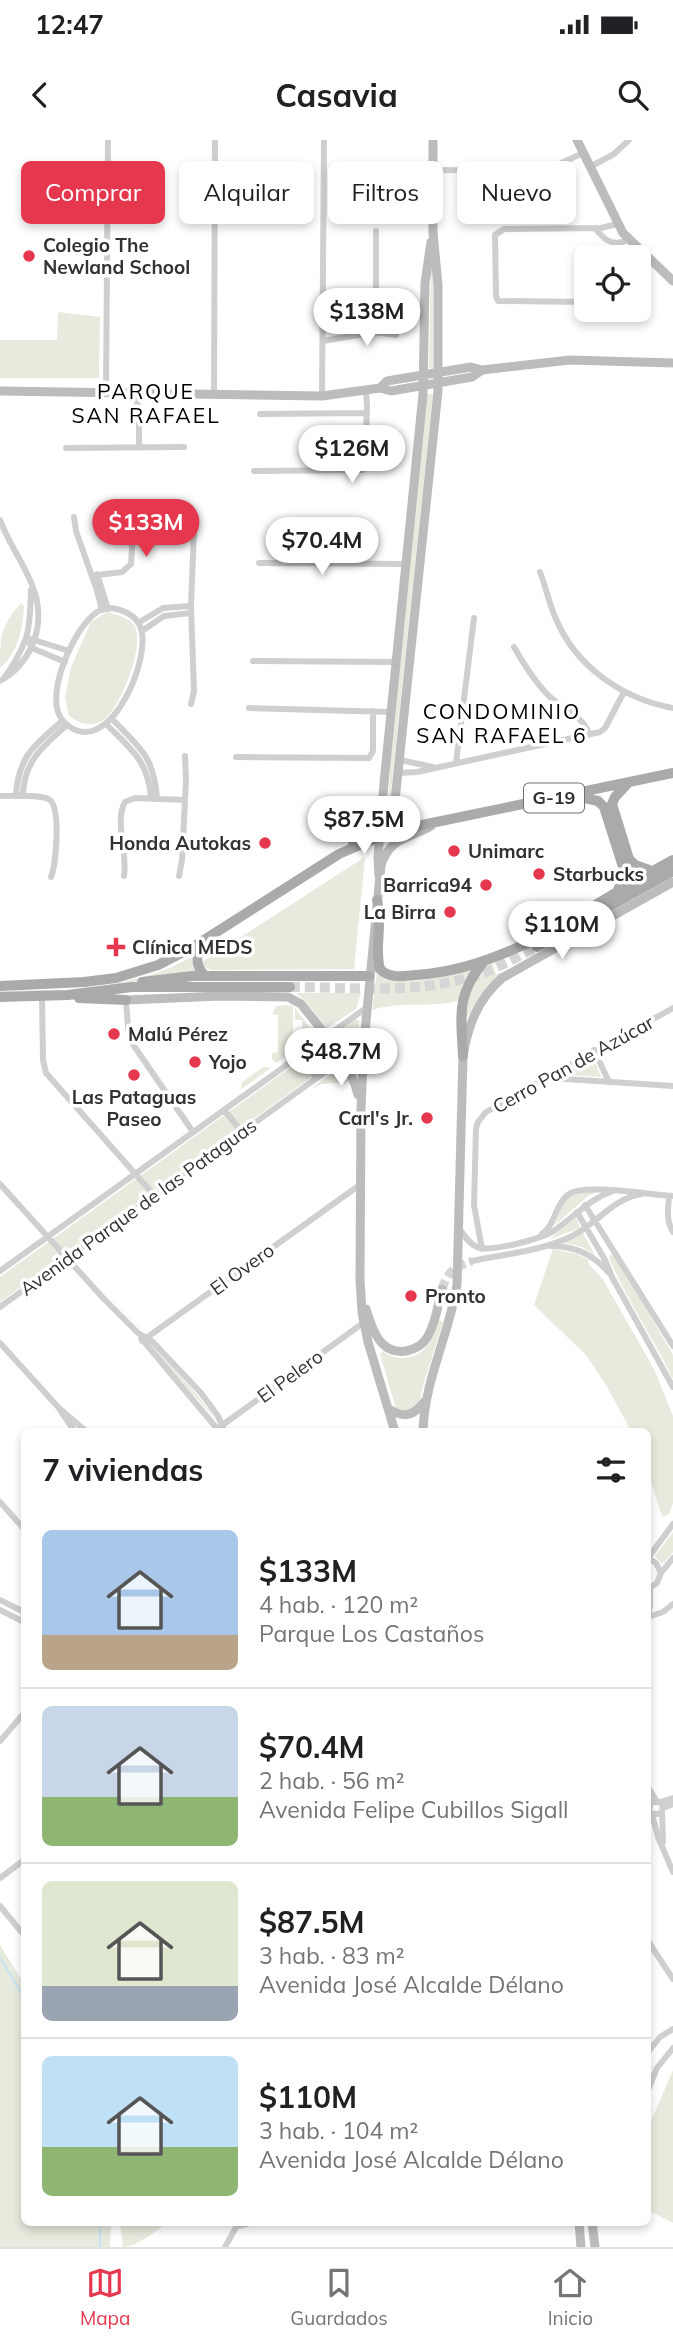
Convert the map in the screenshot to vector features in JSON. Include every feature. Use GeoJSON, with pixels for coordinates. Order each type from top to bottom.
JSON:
{"type":"FeatureCollection","features":[{"type":"Feature","properties":{"kind":"main road"},"geometry":{"type":"LineString","coordinates":[[433,140],[433,161]]}},
{"type":"Feature","properties":{"kind":"main road"},"geometry":{"type":"LineString","coordinates":[[577,140],[617,224],[628,240],[673,281]]}},
{"type":"Feature","properties":{"kind":"main road"},"geometry":{"type":"LineString","coordinates":[[401,829],[394,815],[438,378],[438,276],[433,224]]}},
{"type":"Feature","properties":{"kind":"main road"},"geometry":{"type":"LineString","coordinates":[[379,876],[382,809],[424,380],[426,273],[433,233]]}},
{"type":"Feature","properties":{"kind":"main road"},"geometry":{"type":"LineString","coordinates":[[0,391],[322,396],[380,388],[387,381],[438,378],[471,367],[482,370],[561,360],[673,363]]}},
{"type":"Feature","properties":{"kind":"main road"},"geometry":{"type":"LineString","coordinates":[[418,445],[425,446],[427,451],[424,470],[429,478]]}},
{"type":"Feature","properties":{"kind":"main road"},"geometry":{"type":"LineString","coordinates":[[387,755],[392,771],[398,773]]}},
{"type":"Feature","properties":{"kind":"main road","name":"G-19"},"geometry":{"type":"LineString","coordinates":[[394,1428],[363,1323],[360,1291],[361,1107],[366,1008],[379,876],[384,856],[392,845],[435,823],[673,773]]}},
{"type":"Feature","properties":{"kind":"main road"},"geometry":{"type":"LineString","coordinates":[[628,783],[615,797],[612,809],[629,859],[635,865],[652,871]]}},
{"type":"Feature","properties":{"kind":"main road"},"geometry":{"type":"LineString","coordinates":[[572,795],[598,801],[604,807],[624,870],[618,890]]}},
{"type":"Feature","properties":{"kind":"main road"},"geometry":{"type":"LineString","coordinates":[[0,986],[75,983],[116,978],[158,965],[205,939],[339,854],[365,833],[382,809]]}},
{"type":"Feature","properties":{"kind":"main road"},"geometry":{"type":"LineString","coordinates":[[339,854],[380,835],[435,823]]}},
{"type":"Feature","properties":{"kind":"main road"},"geometry":{"type":"LineString","coordinates":[[377,900],[381,921],[380,969],[387,975],[427,975],[484,961],[526,943],[673,860]]}},
{"type":"Feature","properties":{"kind":"main road"},"geometry":{"type":"LineString","coordinates":[[537,947],[673,871]]}},
{"type":"Feature","properties":{"kind":"main road"},"geometry":{"type":"LineString","coordinates":[[463,1056],[467,1032],[476,1011],[502,978],[673,882]]}},
{"type":"Feature","properties":{"kind":"main road"},"geometry":{"type":"LineString","coordinates":[[205,939],[196,959],[205,976]]}},
{"type":"Feature","properties":{"kind":"main road"},"geometry":{"type":"LineString","coordinates":[[423,1428],[426,1399],[454,1304],[459,1228],[462,1002],[468,982],[484,961]]}},
{"type":"Feature","properties":{"kind":"main road"},"geometry":{"type":"LineString","coordinates":[[132,987],[154,979],[205,976],[369,976]]}},
{"type":"Feature","properties":{"kind":"main road"},"geometry":{"type":"LineString","coordinates":[[0,997],[68,995],[132,987],[290,987]]}},
{"type":"Feature","properties":{"kind":"main road"},"geometry":{"type":"LineString","coordinates":[[68,995],[126,1000],[221,996],[288,997],[301,1004],[344,1059],[355,1079],[361,1107]]}},
{"type":"Feature","properties":{"kind":"main road"},"geometry":{"type":"LineString","coordinates":[[360,1291],[371,1326],[380,1342],[390,1349],[404,1351],[417,1347],[428,1337],[442,1289]]}},
{"type":"Feature","properties":{"kind":"main road"},"geometry":{"type":"LineString","coordinates":[[387,1407],[396,1414],[407,1416],[415,1412],[426,1399]]}},
{"type":"Feature","properties":{"kind":"main road"},"geometry":{"type":"LineString","coordinates":[[579,2226],[581,2247]]}},
{"type":"Feature","properties":{"kind":"main road"},"geometry":{"type":"LineString","coordinates":[[592,2226],[595,2247]]}},
{"type":"Feature","properties":{"kind":"street"},"geometry":{"type":"LineString","coordinates":[[106,392],[108,140]]}},
{"type":"Feature","properties":{"kind":"street"},"geometry":{"type":"LineString","coordinates":[[214,395],[215,140]]}},
{"type":"Feature","properties":{"kind":"street"},"geometry":{"type":"LineString","coordinates":[[322,396],[324,140]]}},
{"type":"Feature","properties":{"kind":"street"},"geometry":{"type":"LineString","coordinates":[[590,167],[614,154],[629,140]]}},
{"type":"Feature","properties":{"kind":"street"},"geometry":{"type":"LineString","coordinates":[[443,170],[544,171],[583,153]]}},
{"type":"Feature","properties":{"kind":"street"},"geometry":{"type":"LineString","coordinates":[[574,302],[498,301],[494,240],[497,232],[504,229],[607,228],[617,224]]}},
{"type":"Feature","properties":{"kind":"street"},"geometry":{"type":"LineString","coordinates":[[595,228],[603,238],[613,243],[628,240]]}},
{"type":"Feature","properties":{"kind":"street"},"geometry":{"type":"LineString","coordinates":[[376,231],[376,332]]}},
{"type":"Feature","properties":{"kind":"street"},"geometry":{"type":"LineString","coordinates":[[323,341],[376,332],[396,335]]}},
{"type":"Feature","properties":{"kind":"street"},"geometry":{"type":"LineString","coordinates":[[254,471],[361,472],[365,466],[366,391]]}},
{"type":"Feature","properties":{"kind":"street"},"geometry":{"type":"LineString","coordinates":[[134,393],[139,409],[139,447]]}},
{"type":"Feature","properties":{"kind":"street"},"geometry":{"type":"LineString","coordinates":[[139,409],[149,393]]}},
{"type":"Feature","properties":{"kind":"street"},"geometry":{"type":"LineString","coordinates":[[260,414],[367,413]]}},
{"type":"Feature","properties":{"kind":"street"},"geometry":{"type":"LineString","coordinates":[[66,448],[184,447]]}},
{"type":"Feature","properties":{"kind":"street"},"geometry":{"type":"LineString","coordinates":[[74,517],[88,566],[99,585]]}},
{"type":"Feature","properties":{"kind":"street"},"geometry":{"type":"LineString","coordinates":[[98,575],[125,571],[131,564],[133,534],[130,517]]}},
{"type":"Feature","properties":{"kind":"street"},"geometry":{"type":"LineString","coordinates":[[191,517],[194,531],[191,609],[194,691],[191,704]]}},
{"type":"Feature","properties":{"kind":"street"},"geometry":{"type":"LineString","coordinates":[[0,520],[31,588],[32,648],[18,669],[1,680]]}},
{"type":"Feature","properties":{"kind":"street"},"geometry":{"type":"LineString","coordinates":[[259,563],[406,564]]}},
{"type":"Feature","properties":{"kind":"street"},"geometry":{"type":"LineString","coordinates":[[88,566],[98,575],[105,609]]}},
{"type":"Feature","properties":{"kind":"street"},"geometry":{"type":"LineString","coordinates":[[540,572],[554,617],[568,642],[592,669],[624,692],[673,708]]}},
{"type":"Feature","properties":{"kind":"street"},"geometry":{"type":"LineString","coordinates":[[99,585],[113,574]]}},
{"type":"Feature","properties":{"kind":"street"},"geometry":{"type":"LineString","coordinates":[[138,623],[163,608],[191,609]]}},
{"type":"Feature","properties":{"kind":"street"},"geometry":{"type":"LineString","coordinates":[[105,609],[122,611],[138,623],[142,631],[142,645],[135,676],[109,722],[97,730],[87,731],[65,723],[57,711],[56,700],[65,662],[82,629],[95,614],[105,609]]}},
{"type":"Feature","properties":{"kind":"street"},"geometry":{"type":"LineString","coordinates":[[142,631],[164,616],[191,609]]}},
{"type":"Feature","properties":{"kind":"street"},"geometry":{"type":"LineString","coordinates":[[456,763],[474,618]]}},
{"type":"Feature","properties":{"kind":"street"},"geometry":{"type":"LineString","coordinates":[[31,639],[69,652]]}},
{"type":"Feature","properties":{"kind":"street"},"geometry":{"type":"LineString","coordinates":[[1,680],[31,639]]}},
{"type":"Feature","properties":{"kind":"street"},"geometry":{"type":"LineString","coordinates":[[514,647],[546,693],[585,724],[589,734]]}},
{"type":"Feature","properties":{"kind":"street"},"geometry":{"type":"LineString","coordinates":[[32,648],[65,662]]}},
{"type":"Feature","properties":{"kind":"street"},"geometry":{"type":"LineString","coordinates":[[253,661],[396,662]]}},
{"type":"Feature","properties":{"kind":"street"},"geometry":{"type":"LineString","coordinates":[[398,773],[412,773],[600,732],[605,728],[624,692]]}},
{"type":"Feature","properties":{"kind":"street"},"geometry":{"type":"LineString","coordinates":[[250,708],[391,712]]}},
{"type":"Feature","properties":{"kind":"street"},"geometry":{"type":"LineString","coordinates":[[236,757],[369,758],[373,751],[373,711]]}},
{"type":"Feature","properties":{"kind":"street"},"geometry":{"type":"LineString","coordinates":[[109,722],[150,762],[156,780],[154,797]]}},
{"type":"Feature","properties":{"kind":"street"},"geometry":{"type":"LineString","coordinates":[[19,796],[18,776],[23,760],[33,747],[65,723]]}},
{"type":"Feature","properties":{"kind":"street"},"geometry":{"type":"LineString","coordinates":[[179,876],[187,780],[185,756]]}},
{"type":"Feature","properties":{"kind":"street"},"geometry":{"type":"LineString","coordinates":[[400,760],[435,767]]}},
{"type":"Feature","properties":{"kind":"street"},"geometry":{"type":"LineString","coordinates":[[0,796],[44,797],[51,800],[54,805],[56,859],[51,877]]}},
{"type":"Feature","properties":{"kind":"street"},"geometry":{"type":"LineString","coordinates":[[124,876],[126,864],[123,806],[132,798],[184,800]]}},
{"type":"Feature","properties":{"kind":"street"},"geometry":{"type":"LineString","coordinates":[[42,996],[43,1060],[46,1073],[154,1195]]}},
{"type":"Feature","properties":{"kind":"street"},"geometry":{"type":"LineString","coordinates":[[126,1000],[132,1043],[193,1132]]}},
{"type":"Feature","properties":{"kind":"street","name":"Avenida Parque de las Pataguas"},"geometry":{"type":"LineString","coordinates":[[0,1271],[366,1008]]}},
{"type":"Feature","properties":{"kind":"street","name":"Cerro Pan de Azúcar"},"geometry":{"type":"LineString","coordinates":[[482,1249],[474,1205],[478,1122],[486,1112],[673,1008]]}},
{"type":"Feature","properties":{"kind":"street"},"geometry":{"type":"LineString","coordinates":[[594,1050],[609,1082]]}},
{"type":"Feature","properties":{"kind":"street"},"geometry":{"type":"LineString","coordinates":[[300,1055],[317,1078]]}},
{"type":"Feature","properties":{"kind":"street","name":"Avenida Parque de las Pataguas"},"geometry":{"type":"LineString","coordinates":[[0,1307],[344,1059]]}},
{"type":"Feature","properties":{"kind":"street"},"geometry":{"type":"LineString","coordinates":[[548,1078],[673,1086]]}},
{"type":"Feature","properties":{"kind":"street"},"geometry":{"type":"LineString","coordinates":[[224,1110],[242,1132]]}},
{"type":"Feature","properties":{"kind":"street"},"geometry":{"type":"LineString","coordinates":[[0,1184],[138,1333],[144,1339],[152,1341],[201,1394],[220,1428]]}},
{"type":"Feature","properties":{"kind":"street","name":"El Overo"},"geometry":{"type":"LineString","coordinates":[[144,1339],[360,1184]]}},
{"type":"Feature","properties":{"kind":"street"},"geometry":{"type":"LineString","coordinates":[[535,1239],[551,1226],[561,1204],[570,1193],[581,1188],[671,1196],[667,1215],[673,1233]]}},
{"type":"Feature","properties":{"kind":"street"},"geometry":{"type":"LineString","coordinates":[[459,1228],[467,1240],[482,1249],[535,1239],[554,1231],[585,1205],[613,1191]]}},
{"type":"Feature","properties":{"kind":"street"},"geometry":{"type":"LineString","coordinates":[[472,1261],[542,1247],[573,1236],[625,1198],[642,1194]]}},
{"type":"Feature","properties":{"kind":"street"},"geometry":{"type":"LineString","coordinates":[[342,1198],[350,1196],[360,1204]]}},
{"type":"Feature","properties":{"kind":"street"},"geometry":{"type":"LineString","coordinates":[[585,1205],[673,1346]]}},
{"type":"Feature","properties":{"kind":"street"},"geometry":{"type":"LineString","coordinates":[[577,1212],[673,1387]]}},
{"type":"Feature","properties":{"kind":"street"},"geometry":{"type":"LineString","coordinates":[[542,1247],[571,1248],[587,1253],[612,1277]]}},
{"type":"Feature","properties":{"kind":"street","name":"El Pelero"},"geometry":{"type":"LineString","coordinates":[[222,1428],[363,1323]]}},
{"type":"Feature","properties":{"kind":"street"},"geometry":{"type":"LineString","coordinates":[[0,1343],[59,1408],[82,1428]]}},
{"type":"Feature","properties":{"kind":"street"},"geometry":{"type":"LineString","coordinates":[[59,1408],[72,1428]]}},
{"type":"Feature","properties":{"kind":"street"},"geometry":{"type":"LineString","coordinates":[[0,1502],[21,1526]]}},
{"type":"Feature","properties":{"kind":"street"},"geometry":{"type":"LineString","coordinates":[[651,1554],[673,1524]]}},
{"type":"Feature","properties":{"kind":"street"},"geometry":{"type":"LineString","coordinates":[[651,1588],[657,1583],[660,1573],[673,1558]]}},
{"type":"Feature","properties":{"kind":"street"},"geometry":{"type":"LineString","coordinates":[[651,1560],[656,1563],[660,1573]]}},
{"type":"Feature","properties":{"kind":"street"},"geometry":{"type":"LineString","coordinates":[[0,1600],[21,1610]]}},
{"type":"Feature","properties":{"kind":"street"},"geometry":{"type":"LineString","coordinates":[[651,1616],[663,1612],[673,1604]]}},
{"type":"Feature","properties":{"kind":"street"},"geometry":{"type":"LineString","coordinates":[[0,1610],[21,1620]]}},
{"type":"Feature","properties":{"kind":"street"},"geometry":{"type":"LineString","coordinates":[[0,1741],[21,1716]]}},
{"type":"Feature","properties":{"kind":"street"},"geometry":{"type":"LineString","coordinates":[[651,1792],[660,1805],[663,1848]]}},
{"type":"Feature","properties":{"kind":"street"},"geometry":{"type":"LineString","coordinates":[[660,1805],[673,1798]]}},
{"type":"Feature","properties":{"kind":"street"},"geometry":{"type":"LineString","coordinates":[[651,1804],[673,1804]]}},
{"type":"Feature","properties":{"kind":"street"},"geometry":{"type":"LineString","coordinates":[[651,1812],[659,1814],[660,1805]]}},
{"type":"Feature","properties":{"kind":"street"},"geometry":{"type":"LineString","coordinates":[[651,1816],[673,1872]]}},
{"type":"Feature","properties":{"kind":"street"},"geometry":{"type":"LineString","coordinates":[[0,1878],[21,1862]]}},
{"type":"Feature","properties":{"kind":"street"},"geometry":{"type":"LineString","coordinates":[[0,1906],[21,1931]]}},
{"type":"Feature","properties":{"kind":"street"},"geometry":{"type":"LineString","coordinates":[[651,1946],[673,1979]]}},
{"type":"Feature","properties":{"kind":"street"},"geometry":{"type":"LineString","coordinates":[[651,2048],[660,2037],[673,2029]]}},
{"type":"Feature","properties":{"kind":"street"},"geometry":{"type":"LineString","coordinates":[[651,2083],[657,2068],[673,2048]]}},
{"type":"Feature","properties":{"kind":"street"},"geometry":{"type":"LineString","coordinates":[[225,2247],[237,2226]]}},
{"type":"Feature","properties":{"kind":"shaded area"},"geometry":{"type":"Polygon","coordinates":[[[433,261],[433,369],[429,368],[433,261]]]}},
{"type":"Feature","properties":{"kind":"shaded area"},"geometry":{"type":"Polygon","coordinates":[[[58,312],[100,317],[99,378],[0,378],[0,340],[57,340],[58,312]]]}},
{"type":"Feature","properties":{"kind":"shaded area"},"geometry":{"type":"Polygon","coordinates":[[[427,394],[433,394],[388,820],[390,767],[427,394]]]}},
{"type":"Feature","properties":{"kind":"shaded area"},"geometry":{"type":"Polygon","coordinates":[[[21,603],[24,606],[21,631],[11,655],[0,668],[0,648],[5,626],[21,603]]]}},
{"type":"Feature","properties":{"kind":"shaded area"},"geometry":{"type":"Polygon","coordinates":[[[107,612],[123,617],[133,624],[137,636],[136,649],[128,679],[115,706],[100,722],[84,724],[69,716],[65,697],[71,667],[91,622],[107,612]]]}},
{"type":"Feature","properties":{"kind":"shaded area"},"geometry":{"type":"Polygon","coordinates":[[[365,857],[354,969],[211,970],[203,966],[202,962],[365,857]]]}},
{"type":"Feature","properties":{"kind":"shaded area"},"geometry":{"type":"Polygon","coordinates":[[[191,957],[197,973],[161,976],[114,986],[75,989],[123,982],[146,976],[191,957]]]}},
{"type":"Feature","properties":{"kind":"shaded area"},"geometry":{"type":"Polygon","coordinates":[[[492,963],[496,974],[508,971],[485,991],[465,1018],[465,1000],[483,968],[492,963]]]}},
{"type":"Feature","properties":{"kind":"shaded area"},"geometry":{"type":"Polygon","coordinates":[[[472,969],[463,983],[458,1001],[372,1010],[377,971],[392,979],[410,981],[472,969]]]}},
{"type":"Feature","properties":{"kind":"shaded area"},"geometry":{"type":"Polygon","coordinates":[[[69,989],[0,994],[0,991],[69,989]]]}},
{"type":"Feature","properties":{"kind":"shaded area"},"geometry":{"type":"Polygon","coordinates":[[[296,993],[361,993],[356,1009],[327,1028],[296,993]]]}},
{"type":"Feature","properties":{"kind":"shaded area"},"geometry":{"type":"Polygon","coordinates":[[[276,1006],[293,1006],[293,1051],[276,1063],[272,1059],[272,1053],[278,1052],[278,1015],[272,1014],[276,1006]]]}},
{"type":"Feature","properties":{"kind":"shaded area"},"geometry":{"type":"Polygon","coordinates":[[[295,1008],[317,1037],[310,1042],[302,1038],[302,1020],[295,1020],[295,1008]]]}},
{"type":"Feature","properties":{"kind":"shaded area"},"geometry":{"type":"Polygon","coordinates":[[[355,1019],[359,1021],[356,1066],[334,1037],[355,1019]]]}},
{"type":"Feature","properties":{"kind":"shaded area"},"geometry":{"type":"Polygon","coordinates":[[[323,1044],[335,1060],[0,1302],[0,1277],[323,1044]]]}},
{"type":"Feature","properties":{"kind":"shaded area"},"geometry":{"type":"Polygon","coordinates":[[[587,1059],[595,1062],[601,1077],[567,1075],[566,1071],[587,1059]]]}},
{"type":"Feature","properties":{"kind":"shaded area"},"geometry":{"type":"Polygon","coordinates":[[[264,1067],[271,1068],[240,1090],[242,1082],[264,1067]]]}},
{"type":"Feature","properties":{"kind":"shaded area"},"geometry":{"type":"Polygon","coordinates":[[[341,1067],[349,1082],[313,1087],[341,1067]]]}},
{"type":"Feature","properties":{"kind":"shaded area"},"geometry":{"type":"Polygon","coordinates":[[[599,1191],[588,1196],[555,1225],[569,1197],[599,1191]]]}},
{"type":"Feature","properties":{"kind":"shaded area"},"geometry":{"type":"Polygon","coordinates":[[[575,1218],[577,1219],[580,1228],[550,1239],[575,1218]]]}},
{"type":"Feature","properties":{"kind":"shaded area"},"geometry":{"type":"Polygon","coordinates":[[[583,1233],[595,1255],[582,1247],[561,1242],[583,1233]]]}},
{"type":"Feature","properties":{"kind":"shaded area"},"geometry":{"type":"Polygon","coordinates":[[[553,1249],[577,1254],[589,1260],[588,1263],[604,1281],[655,1371],[673,1416],[673,1503],[669,1514],[662,1517],[651,1482],[651,1428],[629,1428],[586,1355],[534,1305],[553,1249]]]}},
{"type":"Feature","properties":{"kind":"shaded area"},"geometry":{"type":"Polygon","coordinates":[[[612,1254],[673,1355],[673,1379],[616,1273],[609,1257],[612,1254]]]}},
{"type":"Feature","properties":{"kind":"shaded area"},"geometry":{"type":"Polygon","coordinates":[[[439,1320],[443,1322],[422,1389],[419,1410],[397,1412],[380,1354],[383,1351],[393,1357],[402,1358],[419,1354],[432,1339],[439,1320]]]}},
{"type":"Feature","properties":{"kind":"shaded area"},"geometry":{"type":"Polygon","coordinates":[[[149,1341],[193,1390],[219,1423],[148,1344],[149,1341]]]}},
{"type":"Feature","properties":{"kind":"shaded area"},"geometry":{"type":"Polygon","coordinates":[[[673,1532],[673,1552],[661,1563],[655,1556],[673,1532]]]}},
{"type":"Feature","properties":{"kind":"shaded area"},"geometry":{"type":"Polygon","coordinates":[[[0,1945],[21,1979],[21,2226],[111,2226],[110,2247],[0,2247],[0,1945]]]}},
{"type":"Feature","properties":{"kind":"shaded area"},"geometry":{"type":"Polygon","coordinates":[[[673,2070],[673,2223],[651,2212],[651,2121],[673,2070]]]}},
{"type":"Feature","properties":{"kind":"shaded area"},"geometry":{"type":"Polygon","coordinates":[[[120,2226],[163,2226],[141,2241],[123,2247],[120,2226]]]}},
{"type":"Feature","properties":{"kind":"waterway"},"geometry":{"type":"LineString","coordinates":[[0,1958],[21,1992]]}},
{"type":"Feature","properties":{"kind":"waterway"},"geometry":{"type":"LineString","coordinates":[[100,2226],[100,2247]]}},
{"type":"Feature","properties":{"kind":"tunnel"},"geometry":{"type":"LineString","coordinates":[[290,987],[377,989],[442,984],[482,973],[537,947]]}},
{"type":"Feature","properties":{"kind":"tunnel"},"geometry":{"type":"LineString","coordinates":[[442,1289],[453,1270],[472,1261]]}},
{"type":"Feature","properties":{"kind":"place","name":"Colegio The Newland School"},"geometry":{"type":"Point","coordinates":[29,256]}},
{"type":"Feature","properties":{"kind":"place","name":"Honda Autokas"},"geometry":{"type":"Point","coordinates":[265,843]}},
{"type":"Feature","properties":{"kind":"place","name":"Unimarc"},"geometry":{"type":"Point","coordinates":[454,851]}},
{"type":"Feature","properties":{"kind":"place","name":"Starbucks"},"geometry":{"type":"Point","coordinates":[539,874]}},
{"type":"Feature","properties":{"kind":"place","name":"Barrica94"},"geometry":{"type":"Point","coordinates":[486,885]}},
{"type":"Feature","properties":{"kind":"place","name":"La Birra"},"geometry":{"type":"Point","coordinates":[450,912]}},
{"type":"Feature","properties":{"kind":"place","name":"Clínica MEDS"},"geometry":{"type":"Point","coordinates":[116,947]}},
{"type":"Feature","properties":{"kind":"place","name":"Malú Pérez"},"geometry":{"type":"Point","coordinates":[114,1034]}},
{"type":"Feature","properties":{"kind":"place","name":"Yojo"},"geometry":{"type":"Point","coordinates":[195,1062]}},
{"type":"Feature","properties":{"kind":"place","name":"Las Pataguas Paseo"},"geometry":{"type":"Point","coordinates":[134,1075]}},
{"type":"Feature","properties":{"kind":"place","name":"Carl's Jr."},"geometry":{"type":"Point","coordinates":[427,1118]}},
{"type":"Feature","properties":{"kind":"place","name":"Pronto"},"geometry":{"type":"Point","coordinates":[411,1296]}},
{"type":"Feature","properties":{"kind":"district","name":"PARQUE SAN RAFAEL"},"geometry":{"type":"Point","coordinates":[146,404]}},
{"type":"Feature","properties":{"kind":"district","name":"CONDOMINIO SAN RAFAEL 6"},"geometry":{"type":"Point","coordinates":[502,724]}}]}
